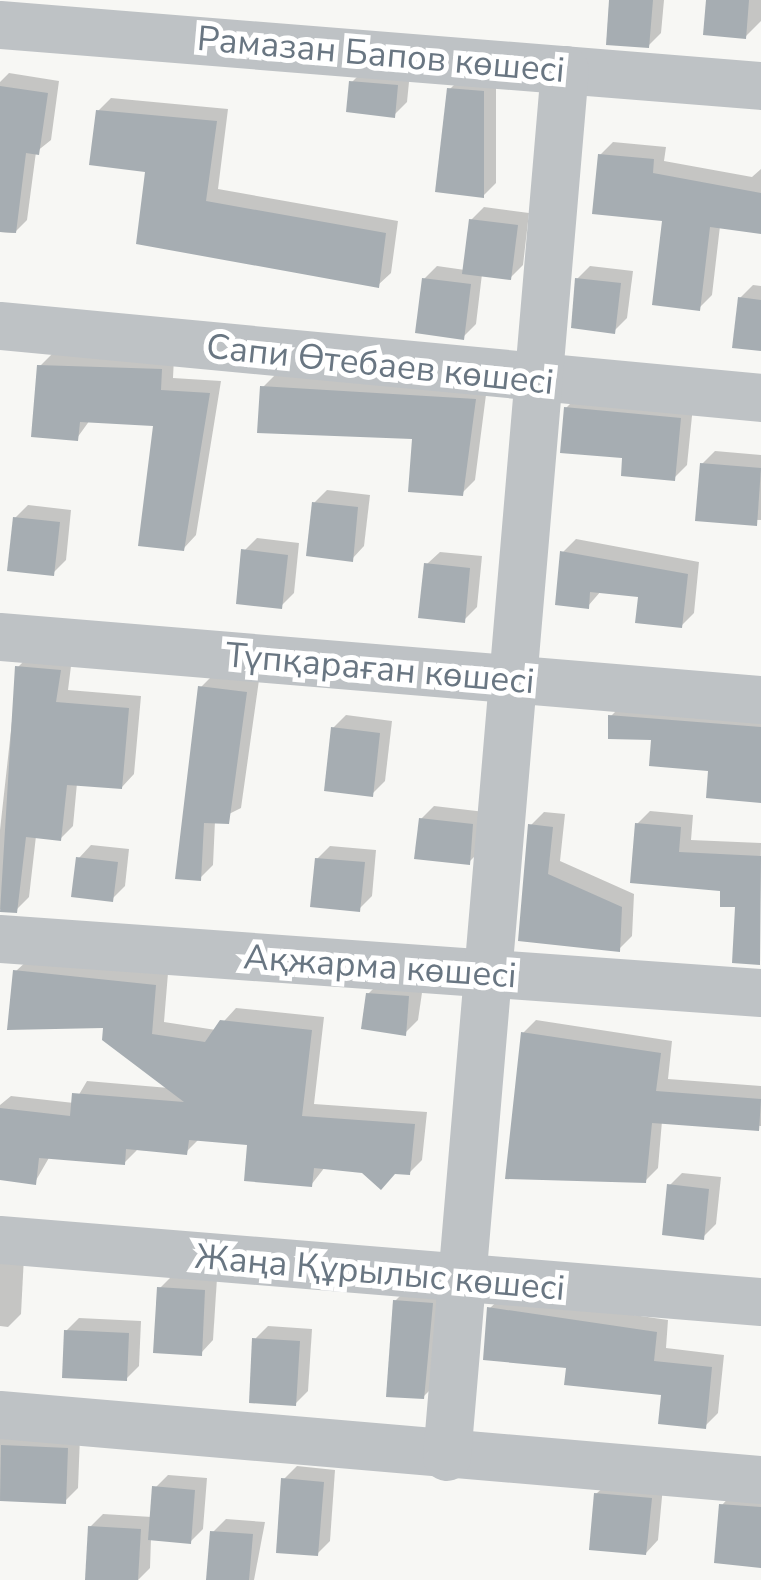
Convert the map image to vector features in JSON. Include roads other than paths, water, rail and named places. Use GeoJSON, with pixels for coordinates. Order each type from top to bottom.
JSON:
{"type":"FeatureCollection","features":[{"type":"Feature","properties":{"kind":"street","name":"Рамазан Бапов көшесі"},"geometry":{"type":"LineString","coordinates":[[0,25],[761,86]]}},
{"type":"Feature","properties":{"kind":"street"},"geometry":{"type":"LineString","coordinates":[[447,1457],[457,1279],[506,682],[564,70]]}},
{"type":"Feature","properties":{"kind":"street","name":"Сапи Өтебаев көшесі"},"geometry":{"type":"LineString","coordinates":[[0,326],[534,384],[761,398]]}},
{"type":"Feature","properties":{"kind":"street","name":"Түпқараған көшесі"},"geometry":{"type":"LineString","coordinates":[[0,637],[506,682],[761,700]]}},
{"type":"Feature","properties":{"kind":"street","name":"Ақжарма көшесі"},"geometry":{"type":"LineString","coordinates":[[0,939],[761,992]]}},
{"type":"Feature","properties":{"kind":"street","name":"Жаңа Құрылыс көшесі"},"geometry":{"type":"LineString","coordinates":[[0,1240],[761,1302]]}},
{"type":"Feature","properties":{"kind":"street"},"geometry":{"type":"LineString","coordinates":[[0,1415],[447,1457],[761,1480]]}}]}
